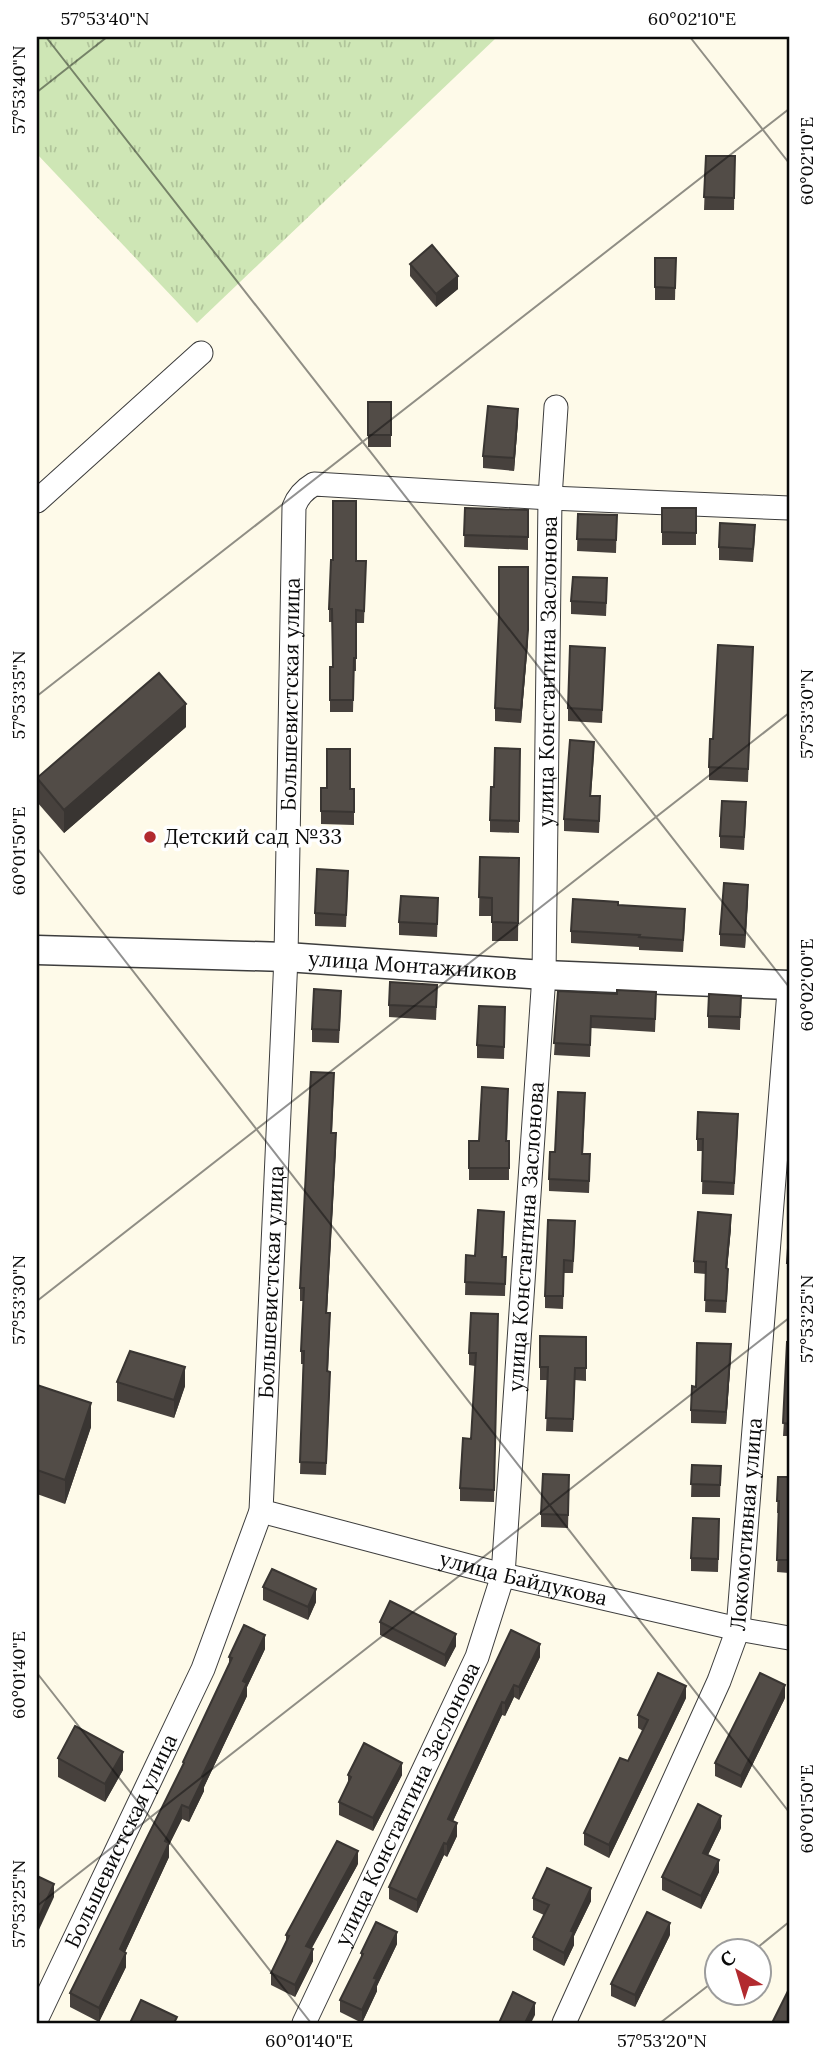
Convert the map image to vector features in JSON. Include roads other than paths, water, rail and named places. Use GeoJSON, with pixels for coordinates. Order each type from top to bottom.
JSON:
{"type":"FeatureCollection","features":[{"type":"Feature","properties":{"kind":"street"},"geometry":{"type":"LineString","coordinates":[[37,501],[201,353]]}},
{"type":"Feature","properties":{"kind":"street","name":"улица Константина Заслонова"},"geometry":{"type":"LineString","coordinates":[[304,2023],[477,1657],[503,1575],[544,975],[550,498],[556,407]]}},
{"type":"Feature","properties":{"kind":"street","name":"Большевистская улица"},"geometry":{"type":"LineString","coordinates":[[37,2018],[203,1669],[261,1511],[286,957],[294,507],[304,490],[314,484],[550,498]]}},
{"type":"Feature","properties":{"kind":"street"},"geometry":{"type":"LineString","coordinates":[[550,498],[789,508]]}},
{"type":"Feature","properties":{"kind":"street","name":"улица Монтажников"},"geometry":{"type":"LineString","coordinates":[[37,950],[286,957],[544,975],[789,985]]}},
{"type":"Feature","properties":{"kind":"street","name":"Локомотивная улица"},"geometry":{"type":"LineString","coordinates":[[564,2023],[719,1681],[738,1629],[789,991]]}},
{"type":"Feature","properties":{"kind":"street","name":"улица Байдукова"},"geometry":{"type":"LineString","coordinates":[[261,1511],[503,1575],[738,1629],[789,1638]]}},
{"type":"Feature","properties":{"kind":"place","name":"Детский сад №33"},"geometry":{"type":"Point","coordinates":[150,837]}}]}
